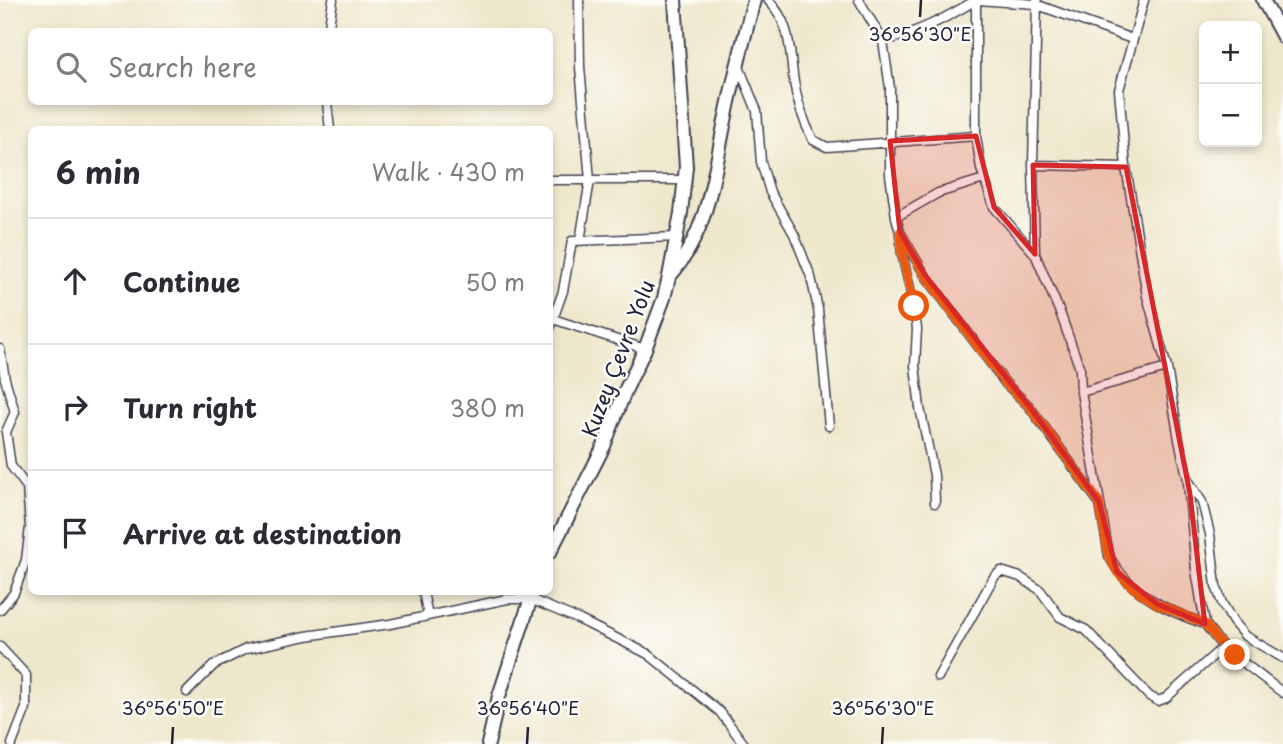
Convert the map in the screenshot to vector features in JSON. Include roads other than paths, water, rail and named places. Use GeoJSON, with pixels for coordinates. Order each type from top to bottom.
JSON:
{"type":"FeatureCollection","features":[{"type":"Feature","properties":{"kind":"main road","name":"Kuzey Çevre Yolu"},"geometry":{"type":"LineString","coordinates":[[554,534],[604,446],[645,349],[669,277],[685,180],[686,143],[675,0]]}},
{"type":"Feature","properties":{"kind":"main road"},"geometry":{"type":"LineString","coordinates":[[669,277],[685,260],[696,239],[711,190],[754,0]]}},
{"type":"Feature","properties":{"kind":"main road"},"geometry":{"type":"LineString","coordinates":[[1264,0],[1283,37]]}},
{"type":"Feature","properties":{"kind":"main road"},"geometry":{"type":"LineString","coordinates":[[488,744],[499,696],[531,595]]}},
{"type":"Feature","properties":{"kind":"street"},"geometry":{"type":"LineString","coordinates":[[329,28],[333,0]]}},
{"type":"Feature","properties":{"kind":"street"},"geometry":{"type":"LineString","coordinates":[[579,0],[580,67],[590,180],[580,241]]}},
{"type":"Feature","properties":{"kind":"street"},"geometry":{"type":"LineString","coordinates":[[768,0],[781,13],[789,41],[799,103],[813,140],[827,147],[976,136]]}},
{"type":"Feature","properties":{"kind":"street"},"geometry":{"type":"LineString","coordinates":[[859,0],[883,41],[890,88],[890,175],[902,254],[914,306],[917,330],[915,366],[920,408],[934,475],[935,503]]}},
{"type":"Feature","properties":{"kind":"street"},"geometry":{"type":"LineString","coordinates":[[883,41],[938,23],[976,0],[1036,2],[1132,39]]}},
{"type":"Feature","properties":{"kind":"street"},"geometry":{"type":"LineString","coordinates":[[976,0],[976,136],[984,179],[994,207],[1035,254],[1080,369],[1081,392],[1109,556],[1117,572],[1132,587],[1157,604],[1205,624]]}},
{"type":"Feature","properties":{"kind":"street"},"geometry":{"type":"LineString","coordinates":[[1144,0],[1119,90],[1126,167],[1147,296],[1167,368],[1188,480],[1196,570],[1205,624],[1223,647],[1283,692]]}},
{"type":"Feature","properties":{"kind":"street"},"geometry":{"type":"LineString","coordinates":[[1035,254],[1033,165],[1037,91],[1036,2]]}},
{"type":"Feature","properties":{"kind":"street"},"geometry":{"type":"LineString","coordinates":[[738,64],[757,111],[761,162],[770,192],[794,234],[811,277],[818,309],[829,426]]}},
{"type":"Feature","properties":{"kind":"street"},"geometry":{"type":"LineString","coordinates":[[327,105],[330,126]]}},
{"type":"Feature","properties":{"kind":"street"},"geometry":{"type":"LineString","coordinates":[[1033,165],[1126,167]]}},
{"type":"Feature","properties":{"kind":"street"},"geometry":{"type":"LineString","coordinates":[[896,217],[938,194],[984,179]]}},
{"type":"Feature","properties":{"kind":"street"},"geometry":{"type":"LineString","coordinates":[[553,180],[685,180]]}},
{"type":"Feature","properties":{"kind":"street"},"geometry":{"type":"LineString","coordinates":[[900,232],[925,275],[1006,384],[1029,406],[1099,502]]}},
{"type":"Feature","properties":{"kind":"street"},"geometry":{"type":"LineString","coordinates":[[553,315],[563,290],[572,241],[677,237]]}},
{"type":"Feature","properties":{"kind":"street"},"geometry":{"type":"LineString","coordinates":[[553,318],[645,349]]}},
{"type":"Feature","properties":{"kind":"street"},"geometry":{"type":"LineString","coordinates":[[0,349],[15,412],[6,432],[11,466],[27,487],[28,500]]}},
{"type":"Feature","properties":{"kind":"street"},"geometry":{"type":"LineString","coordinates":[[1081,392],[1167,368]]}},
{"type":"Feature","properties":{"kind":"street"},"geometry":{"type":"LineString","coordinates":[[1188,480],[1202,502],[1210,534],[1216,586],[1222,603],[1245,636],[1283,659]]}},
{"type":"Feature","properties":{"kind":"street"},"geometry":{"type":"LineString","coordinates":[[0,610],[14,593],[26,560],[28,544]]}},
{"type":"Feature","properties":{"kind":"street"},"geometry":{"type":"LineString","coordinates":[[938,677],[994,577],[1001,571],[1040,590],[1060,617],[1086,630],[1149,696],[1158,701],[1166,698],[1223,647]]}},
{"type":"Feature","properties":{"kind":"street"},"geometry":{"type":"LineString","coordinates":[[424,595],[428,616]]}},
{"type":"Feature","properties":{"kind":"street"},"geometry":{"type":"LineString","coordinates":[[187,692],[214,665],[246,649],[306,636],[390,624],[531,595],[648,654],[720,712],[744,744]]}},
{"type":"Feature","properties":{"kind":"street"},"geometry":{"type":"LineString","coordinates":[[0,647],[26,675],[26,708],[12,744]]}}]}
